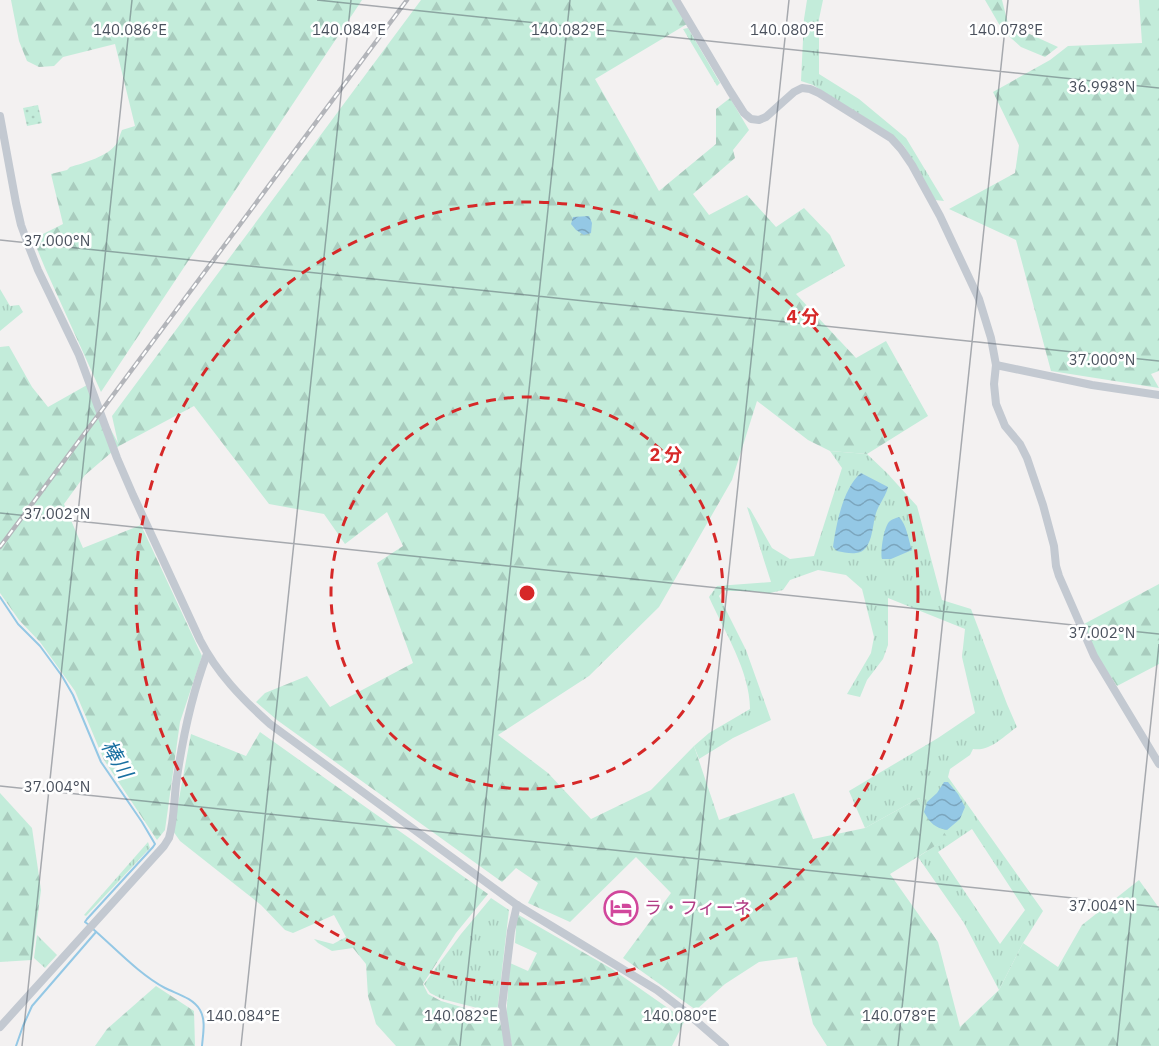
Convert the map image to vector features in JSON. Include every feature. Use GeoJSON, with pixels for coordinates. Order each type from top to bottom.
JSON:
{"type":"FeatureCollection","features":[{"type":"Feature","properties":{"kind":"street"},"geometry":{"type":"LineString","coordinates":[[675,0],[744,113],[751,118],[759,120],[766,117],[794,92],[802,88],[810,89],[891,138],[912,165],[940,216],[979,299],[991,338],[996,365],[994,384],[996,404],[1005,426],[1020,444],[1027,458],[1043,505],[1059,576],[1094,656],[1159,764]]}},
{"type":"Feature","properties":{"kind":"street"},"geometry":{"type":"LineString","coordinates":[[0,116],[16,203],[29,247],[83,364],[133,495],[207,654],[225,679],[270,724],[517,906],[657,990],[687,1012],[725,1046]]}},
{"type":"Feature","properties":{"kind":"street"},"geometry":{"type":"LineString","coordinates":[[996,365],[1092,385],[1159,395]]}},
{"type":"Feature","properties":{"kind":"street"},"geometry":{"type":"LineString","coordinates":[[0,1027],[169,838],[183,746],[199,676],[207,654]]}},
{"type":"Feature","properties":{"kind":"street"},"geometry":{"type":"LineString","coordinates":[[508,1046],[502,1006],[511,931],[517,906]]}},
{"type":"Feature","properties":{"kind":"green space"},"geometry":{"type":"Polygon","coordinates":[[[11,0],[362,0],[101,392],[33,239],[63,224],[51,174],[67,170],[108,152],[117,143],[122,130],[135,126],[115,44],[63,57],[54,66],[39,67],[27,61],[19,41],[11,0]]]}},
{"type":"Feature","properties":{"kind":"green space"},"geometry":{"type":"Polygon","coordinates":[[[421,0],[672,0],[687,24],[595,79],[659,191],[716,144],[716,109],[730,98],[749,130],[733,150],[735,158],[693,194],[709,215],[747,195],[776,227],[804,208],[830,235],[845,266],[796,294],[856,358],[886,341],[928,416],[867,454],[830,451],[808,440],[757,401],[732,480],[659,607],[589,676],[498,735],[548,773],[591,819],[651,790],[694,746],[719,820],[794,793],[813,839],[865,828],[919,798],[948,838],[890,874],[938,942],[960,1027],[999,990],[1023,943],[1058,967],[1082,925],[1139,880],[1159,908],[1159,1046],[827,1046],[813,1024],[797,957],[759,962],[725,984],[696,1010],[623,958],[671,893],[636,857],[570,922],[528,903],[538,883],[516,868],[502,882],[277,720],[256,702],[265,693],[307,676],[330,707],[413,663],[377,563],[403,546],[387,512],[345,544],[324,514],[269,504],[194,406],[119,446],[85,475],[64,504],[83,548],[141,525],[202,656],[180,722],[165,830],[157,840],[104,760],[75,691],[40,642],[19,620],[0,593],[0,347],[9,346],[32,387],[48,407],[87,385],[118,443],[112,416],[421,0]]]}},
{"type":"Feature","properties":{"kind":"green space"},"geometry":{"type":"Polygon","coordinates":[[[807,0],[823,0],[819,19],[819,74],[859,99],[906,138],[944,201],[935,200],[904,146],[813,85],[801,81],[807,0]]]}},
{"type":"Feature","properties":{"kind":"green space"},"geometry":{"type":"Polygon","coordinates":[[[985,0],[1002,0],[1008,24],[1058,47],[1045,57],[1021,47],[1003,31],[985,0]]]}},
{"type":"Feature","properties":{"kind":"green space"},"geometry":{"type":"Polygon","coordinates":[[[1139,0],[1159,0],[1159,371],[1151,374],[1159,388],[1051,371],[1016,240],[949,209],[1015,173],[1019,145],[993,92],[1050,60],[1068,46],[1142,43],[1139,0]]]}},
{"type":"Feature","properties":{"kind":"green space"},"geometry":{"type":"Polygon","coordinates":[[[688,28],[720,83],[717,86],[683,29],[688,28]]]}},
{"type":"Feature","properties":{"kind":"green space"},"geometry":{"type":"Polygon","coordinates":[[[38,105],[42,123],[27,126],[23,108],[38,105]]]}},
{"type":"Feature","properties":{"kind":"green space"},"geometry":{"type":"Polygon","coordinates":[[[0,289],[10,306],[19,305],[23,312],[0,331],[0,289]]]}},
{"type":"Feature","properties":{"kind":"green space"},"geometry":{"type":"Polygon","coordinates":[[[830,451],[867,454],[917,506],[942,600],[971,609],[1017,727],[991,746],[973,749],[970,755],[950,769],[948,777],[1043,911],[1023,943],[999,990],[964,923],[918,857],[947,838],[919,798],[865,828],[849,791],[975,713],[962,657],[965,629],[888,598],[888,645],[883,659],[867,680],[860,697],[847,694],[871,653],[874,637],[862,589],[846,575],[818,570],[790,580],[783,590],[770,593],[723,591],[719,596],[746,650],[771,720],[733,738],[699,759],[694,746],[709,733],[750,709],[746,680],[741,666],[709,597],[717,586],[771,582],[747,507],[772,548],[790,559],[814,556],[842,468],[830,451]],[[972,829],[938,852],[1000,944],[1025,910],[972,829]]]}},
{"type":"Feature","properties":{"kind":"green space"},"geometry":{"type":"Polygon","coordinates":[[[1159,584],[1159,664],[1117,686],[1097,656],[1084,624],[1159,584]]]}},
{"type":"Feature","properties":{"kind":"green space"},"geometry":{"type":"Polygon","coordinates":[[[260,732],[488,894],[456,933],[423,984],[428,994],[441,1001],[499,1018],[506,1046],[396,1046],[376,1024],[368,996],[366,964],[353,948],[332,951],[314,939],[333,944],[346,937],[334,915],[293,933],[285,930],[261,905],[180,841],[173,831],[191,734],[246,756],[260,732]]]}},
{"type":"Feature","properties":{"kind":"green space"},"geometry":{"type":"Polygon","coordinates":[[[0,793],[32,828],[41,890],[32,960],[0,962],[0,793]]]}},
{"type":"Feature","properties":{"kind":"green space"},"geometry":{"type":"Polygon","coordinates":[[[148,842],[150,848],[86,916],[84,915],[148,842]]]}},
{"type":"Feature","properties":{"kind":"green space"},"geometry":{"type":"Polygon","coordinates":[[[491,898],[509,910],[497,1013],[442,999],[430,993],[424,984],[491,898]]]}},
{"type":"Feature","properties":{"kind":"green space"},"geometry":{"type":"Polygon","coordinates":[[[517,914],[612,969],[685,1020],[672,1046],[512,1046],[506,1018],[510,963],[528,971],[537,953],[515,943],[517,914]]]}},
{"type":"Feature","properties":{"kind":"green space"},"geometry":{"type":"Polygon","coordinates":[[[37,935],[57,955],[45,968],[34,958],[37,935]]]}},
{"type":"Feature","properties":{"kind":"green space"},"geometry":{"type":"Polygon","coordinates":[[[156,986],[194,1011],[195,1046],[95,1046],[107,1029],[156,986]]]}},
{"type":"Feature","properties":{"kind":"water"},"geometry":{"type":"Polygon","coordinates":[[[589,216],[592,223],[591,233],[584,235],[571,224],[573,217],[589,216]]]}},
{"type":"Feature","properties":{"kind":"water"},"geometry":{"type":"Polygon","coordinates":[[[861,473],[888,487],[876,513],[866,548],[854,553],[837,551],[833,547],[841,507],[849,488],[861,473]]]}},
{"type":"Feature","properties":{"kind":"water"},"geometry":{"type":"Polygon","coordinates":[[[899,517],[906,528],[912,550],[891,559],[882,559],[882,545],[888,523],[899,517]]]}},
{"type":"Feature","properties":{"kind":"water"},"geometry":{"type":"Polygon","coordinates":[[[944,782],[948,782],[965,807],[960,819],[947,830],[933,824],[924,812],[927,802],[944,782]]]}},
{"type":"Feature","properties":{"kind":"waterway","name":"棒川"},"geometry":{"type":"LineString","coordinates":[[0,597],[18,624],[40,646],[62,676],[73,695],[101,762],[155,844],[87,919],[85,922],[89,925]]}},
{"type":"Feature","properties":{"kind":"waterway","name":"棒川"},"geometry":{"type":"LineString","coordinates":[[93,929],[146,976],[189,999],[197,1006],[203,1018],[202,1046]]}},
{"type":"Feature","properties":{"kind":"waterway"},"geometry":{"type":"LineString","coordinates":[[16,1046],[32,1006],[96,932]]}},
{"type":"Feature","properties":{"kind":"railway"},"geometry":{"type":"LineString","coordinates":[[0,547],[407,0]]}},
{"type":"Feature","properties":{"kind":"place","name":"ラ・フィーネ"},"geometry":{"type":"Point","coordinates":[621,908]}}]}
